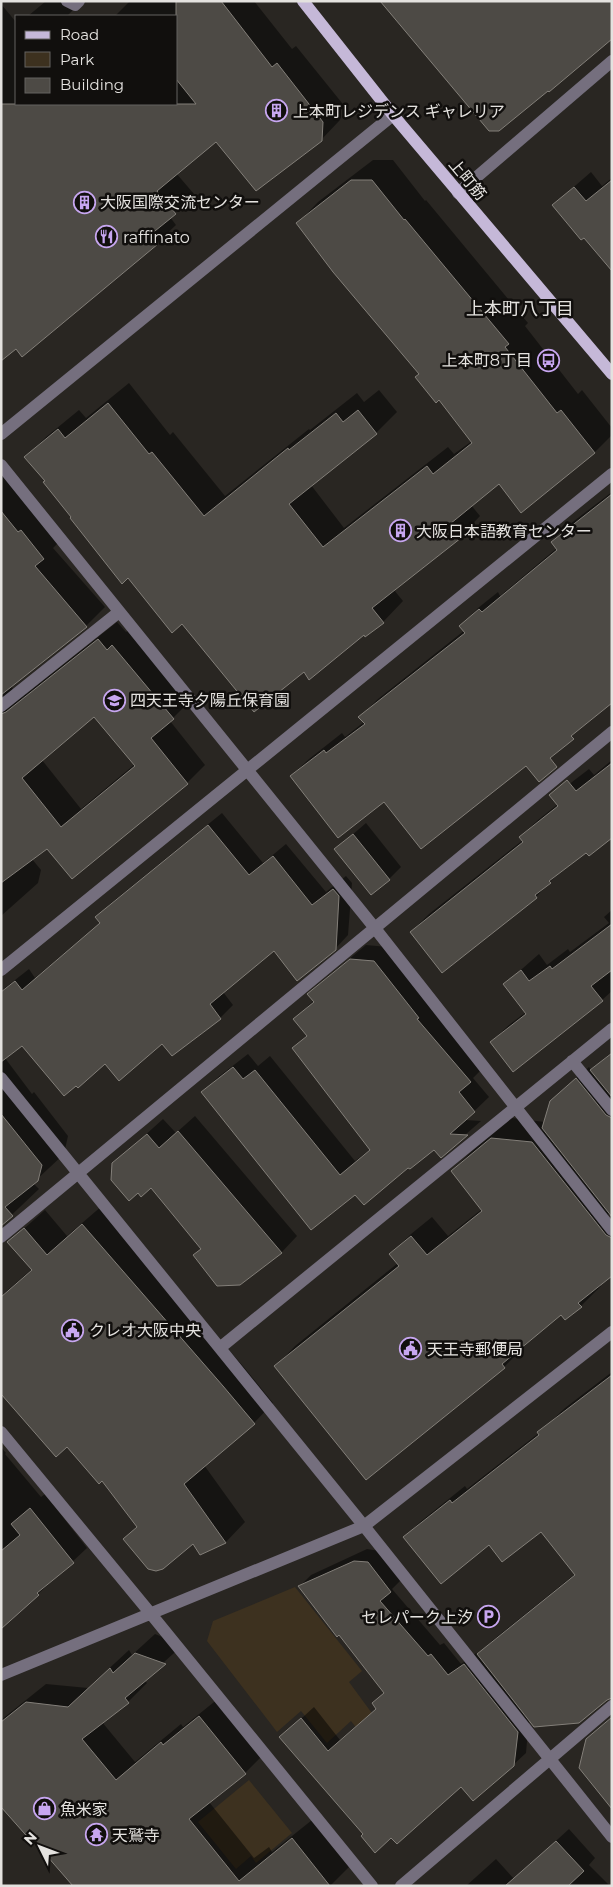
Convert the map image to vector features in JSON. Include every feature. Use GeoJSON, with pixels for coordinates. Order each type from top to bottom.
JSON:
{"type":"FeatureCollection","features":[{"type":"Feature","properties":{"kind":"main road","name":"上町筋"},"geometry":{"type":"LineString","coordinates":[[303,1],[458,193],[612,374]]}},
{"type":"Feature","properties":{"kind":"street"},"geometry":{"type":"LineString","coordinates":[[67,1],[75,5],[79,1]]}},
{"type":"Feature","properties":{"kind":"street"},"geometry":{"type":"LineString","coordinates":[[458,193],[612,61]]}},
{"type":"Feature","properties":{"kind":"street"},"geometry":{"type":"LineString","coordinates":[[1,434],[394,115]]}},
{"type":"Feature","properties":{"kind":"street"},"geometry":{"type":"LineString","coordinates":[[1,465],[374,927],[612,1230]]}},
{"type":"Feature","properties":{"kind":"street"},"geometry":{"type":"LineString","coordinates":[[1,970],[612,474]]}},
{"type":"Feature","properties":{"kind":"street"},"geometry":{"type":"LineString","coordinates":[[1,706],[119,612]]}},
{"type":"Feature","properties":{"kind":"street"},"geometry":{"type":"LineString","coordinates":[[1,1237],[612,732]]}},
{"type":"Feature","properties":{"kind":"street"},"geometry":{"type":"LineString","coordinates":[[221,1347],[612,1029]]}},
{"type":"Feature","properties":{"kind":"street"},"geometry":{"type":"LineString","coordinates":[[572,1060],[612,1110]]}},
{"type":"Feature","properties":{"kind":"street"},"geometry":{"type":"LineString","coordinates":[[1,1078],[221,1347],[612,1837]]}},
{"type":"Feature","properties":{"kind":"street"},"geometry":{"type":"LineString","coordinates":[[1,1675],[364,1526],[612,1332]]}},
{"type":"Feature","properties":{"kind":"street"},"geometry":{"type":"LineString","coordinates":[[1,1432],[372,1886]]}},
{"type":"Feature","properties":{"kind":"street"},"geometry":{"type":"LineString","coordinates":[[401,1886],[612,1706]]}},
{"type":"Feature","properties":{"kind":"green space"},"geometry":{"type":"Polygon","coordinates":[[[295,1587],[362,1671],[349,1682],[374,1716],[358,1730],[351,1721],[327,1743],[301,1711],[277,1732],[207,1641],[213,1621],[295,1587]]]}},
{"type":"Feature","properties":{"kind":"green space"},"geometry":{"type":"Polygon","coordinates":[[[249,1780],[292,1833],[256,1863],[251,1856],[236,1869],[198,1822],[249,1780]]]}},
{"type":"Feature","properties":{"kind":"building","name":"大阪国際交流センター"},"geometry":{"type":"Polygon","coordinates":[[[176,1],[221,1],[272,67],[277,63],[323,122],[322,141],[256,191],[216,142],[157,191],[176,214],[150,235],[158,244],[22,357],[16,349],[1,361],[1,104],[196,104],[178,82],[178,15],[176,15],[176,1]]]}},
{"type":"Feature","properties":{"kind":"building"},"geometry":{"type":"Polygon","coordinates":[[[380,1],[612,1],[612,39],[499,131],[489,131],[380,1]]]}},
{"type":"Feature","properties":{"kind":"building"},"geometry":{"type":"Polygon","coordinates":[[[351,180],[372,180],[509,344],[505,347],[557,413],[561,410],[595,453],[521,513],[499,484],[450,524],[461,538],[372,608],[384,623],[365,637],[364,635],[309,680],[304,672],[254,712],[182,624],[172,633],[128,578],[122,584],[43,482],[45,481],[24,457],[58,429],[65,438],[108,403],[149,454],[152,452],[204,516],[288,448],[289,450],[336,413],[343,422],[358,410],[377,434],[289,504],[323,547],[427,466],[433,474],[472,443],[439,400],[436,403],[415,377],[419,374],[333,272],[296,223],[351,180]]]}},
{"type":"Feature","properties":{"kind":"building"},"geometry":{"type":"Polygon","coordinates":[[[612,180],[612,271],[584,238],[581,240],[552,205],[574,187],[586,201],[612,180]]]}},
{"type":"Feature","properties":{"kind":"building"},"geometry":{"type":"Polygon","coordinates":[[[612,494],[612,703],[571,736],[574,739],[550,758],[557,767],[539,782],[526,766],[421,849],[384,802],[338,838],[290,776],[324,750],[326,753],[365,724],[358,717],[465,633],[459,626],[479,609],[482,612],[557,550],[551,542],[612,494]]]}},
{"type":"Feature","properties":{"kind":"building"},"geometry":{"type":"Polygon","coordinates":[[[1,511],[18,532],[21,530],[44,559],[35,566],[87,627],[1,695],[1,511]]]}},
{"type":"Feature","properties":{"kind":"building"},"geometry":{"type":"Polygon","coordinates":[[[98,639],[107,650],[112,645],[174,719],[151,738],[188,784],[72,879],[47,849],[1,883],[1,714],[98,639]],[[94,717],[22,778],[61,827],[135,766],[94,717]]]}},
{"type":"Feature","properties":{"kind":"building"},"geometry":{"type":"Polygon","coordinates":[[[612,763],[612,838],[589,856],[586,853],[549,881],[551,883],[535,895],[537,898],[442,973],[410,932],[523,842],[519,837],[558,806],[549,795],[567,780],[576,791],[612,763]]]}},
{"type":"Feature","properties":{"kind":"building"},"geometry":{"type":"Polygon","coordinates":[[[208,825],[249,875],[273,856],[312,905],[333,889],[339,896],[336,950],[297,981],[274,951],[210,1004],[221,1019],[172,1056],[162,1044],[119,1081],[105,1064],[78,1088],[76,1086],[64,1096],[22,1046],[1,1062],[1,992],[15,981],[22,990],[100,923],[95,917],[208,825]]]}},
{"type":"Feature","properties":{"kind":"building"},"geometry":{"type":"Polygon","coordinates":[[[353,834],[390,880],[371,895],[334,849],[353,834]]]}},
{"type":"Feature","properties":{"kind":"building"},"geometry":{"type":"Polygon","coordinates":[[[612,924],[612,970],[591,986],[603,1001],[513,1072],[490,1042],[526,1014],[503,984],[521,970],[529,981],[550,966],[552,969],[612,924]]]}},
{"type":"Feature","properties":{"kind":"building"},"geometry":{"type":"Polygon","coordinates":[[[350,959],[374,961],[419,1018],[417,1019],[471,1082],[459,1092],[475,1112],[450,1134],[468,1135],[441,1158],[434,1150],[410,1169],[408,1168],[364,1205],[355,1195],[311,1230],[201,1092],[233,1067],[243,1079],[255,1070],[340,1175],[370,1150],[292,1048],[307,1036],[293,1019],[314,1002],[307,994],[350,959]]]}},
{"type":"Feature","properties":{"kind":"building"},"geometry":{"type":"Polygon","coordinates":[[[612,1053],[612,1097],[590,1070],[612,1053]]]}},
{"type":"Feature","properties":{"kind":"building"},"geometry":{"type":"Polygon","coordinates":[[[576,1078],[606,1115],[612,1118],[612,1217],[542,1128],[550,1101],[576,1078]]]}},
{"type":"Feature","properties":{"kind":"building"},"geometry":{"type":"Polygon","coordinates":[[[1,1114],[42,1165],[38,1181],[5,1207],[13,1216],[1,1226],[1,1114]]]}},
{"type":"Feature","properties":{"kind":"building"},"geometry":{"type":"Polygon","coordinates":[[[178,1131],[282,1253],[240,1285],[217,1286],[193,1255],[201,1249],[151,1188],[141,1197],[138,1193],[129,1201],[111,1180],[112,1163],[147,1134],[159,1148],[178,1131]]]}},
{"type":"Feature","properties":{"kind":"building"},"geometry":{"type":"Polygon","coordinates":[[[491,1138],[532,1142],[606,1235],[612,1238],[612,1276],[578,1303],[582,1307],[565,1320],[561,1315],[502,1364],[505,1368],[366,1480],[274,1366],[399,1266],[389,1254],[411,1236],[427,1255],[482,1211],[451,1171],[491,1138]]]}},
{"type":"Feature","properties":{"kind":"building","name":"クレオ大阪中央"},"geometry":{"type":"Polygon","coordinates":[[[82,1224],[255,1424],[184,1484],[226,1543],[200,1555],[193,1544],[163,1569],[156,1571],[148,1569],[123,1539],[137,1527],[102,1481],[99,1484],[67,1447],[56,1457],[1,1394],[1,1297],[32,1270],[7,1242],[24,1228],[47,1255],[82,1224]]]}},
{"type":"Feature","properties":{"kind":"building"},"geometry":{"type":"Polygon","coordinates":[[[612,1375],[612,1698],[579,1723],[534,1727],[477,1654],[575,1575],[541,1532],[502,1562],[489,1545],[441,1584],[403,1537],[450,1500],[452,1503],[539,1435],[537,1432],[612,1375]]]}},
{"type":"Feature","properties":{"kind":"building"},"geometry":{"type":"Polygon","coordinates":[[[30,1508],[74,1563],[37,1593],[39,1595],[1,1629],[1,1551],[20,1535],[11,1524],[30,1508]]]}},
{"type":"Feature","properties":{"kind":"building"},"geometry":{"type":"Polygon","coordinates":[[[354,1561],[368,1562],[391,1592],[380,1601],[428,1656],[431,1654],[448,1675],[464,1664],[518,1732],[514,1766],[473,1801],[461,1787],[397,1844],[391,1838],[375,1853],[361,1836],[363,1834],[279,1737],[301,1718],[328,1751],[376,1709],[372,1703],[384,1693],[339,1635],[337,1637],[298,1586],[354,1561]]]}},
{"type":"Feature","properties":{"kind":"building"},"geometry":{"type":"Polygon","coordinates":[[[135,1653],[166,1664],[125,1698],[129,1703],[82,1739],[116,1780],[161,1742],[163,1745],[199,1716],[246,1774],[189,1819],[239,1881],[292,1838],[330,1886],[73,1886],[1,1807],[1,1722],[26,1702],[68,1707],[110,1668],[113,1673],[135,1653]]]}},
{"type":"Feature","properties":{"kind":"building"},"geometry":{"type":"Polygon","coordinates":[[[612,1717],[612,1809],[579,1768],[586,1739],[612,1717]]]}},
{"type":"Feature","properties":{"kind":"building"},"geometry":{"type":"Polygon","coordinates":[[[556,1841],[584,1871],[568,1886],[505,1886],[556,1841]]]}},
{"type":"Feature","properties":{"kind":"place","name":"上本町レジデンス ギャレリア"},"geometry":{"type":"Point","coordinates":[277,111]}},
{"type":"Feature","properties":{"kind":"place","name":"大阪国際交流センター"},"geometry":{"type":"Point","coordinates":[84,202]}},
{"type":"Feature","properties":{"kind":"place","name":"raffinato"},"geometry":{"type":"Point","coordinates":[107,237]}},
{"type":"Feature","properties":{"kind":"place","name":"上本町8丁目"},"geometry":{"type":"Point","coordinates":[548,360]}},
{"type":"Feature","properties":{"kind":"place","name":"大阪日本語教育センター"},"geometry":{"type":"Point","coordinates":[400,531]}},
{"type":"Feature","properties":{"kind":"place","name":"四天王寺夕陽丘保育園"},"geometry":{"type":"Point","coordinates":[114,700]}},
{"type":"Feature","properties":{"kind":"place","name":"クレオ大阪中央"},"geometry":{"type":"Point","coordinates":[73,1330]}},
{"type":"Feature","properties":{"kind":"place","name":"天王寺郵便局"},"geometry":{"type":"Point","coordinates":[411,1349]}},
{"type":"Feature","properties":{"kind":"place","name":"セレパーク上汐"},"geometry":{"type":"Point","coordinates":[489,1617]}},
{"type":"Feature","properties":{"kind":"place","name":"魚米家"},"geometry":{"type":"Point","coordinates":[44,1809]}},
{"type":"Feature","properties":{"kind":"place","name":"天鷲寺"},"geometry":{"type":"Point","coordinates":[96,1835]}},
{"type":"Feature","properties":{"kind":"district","name":"上本町八丁目"},"geometry":{"type":"Point","coordinates":[520,309]}}]}
